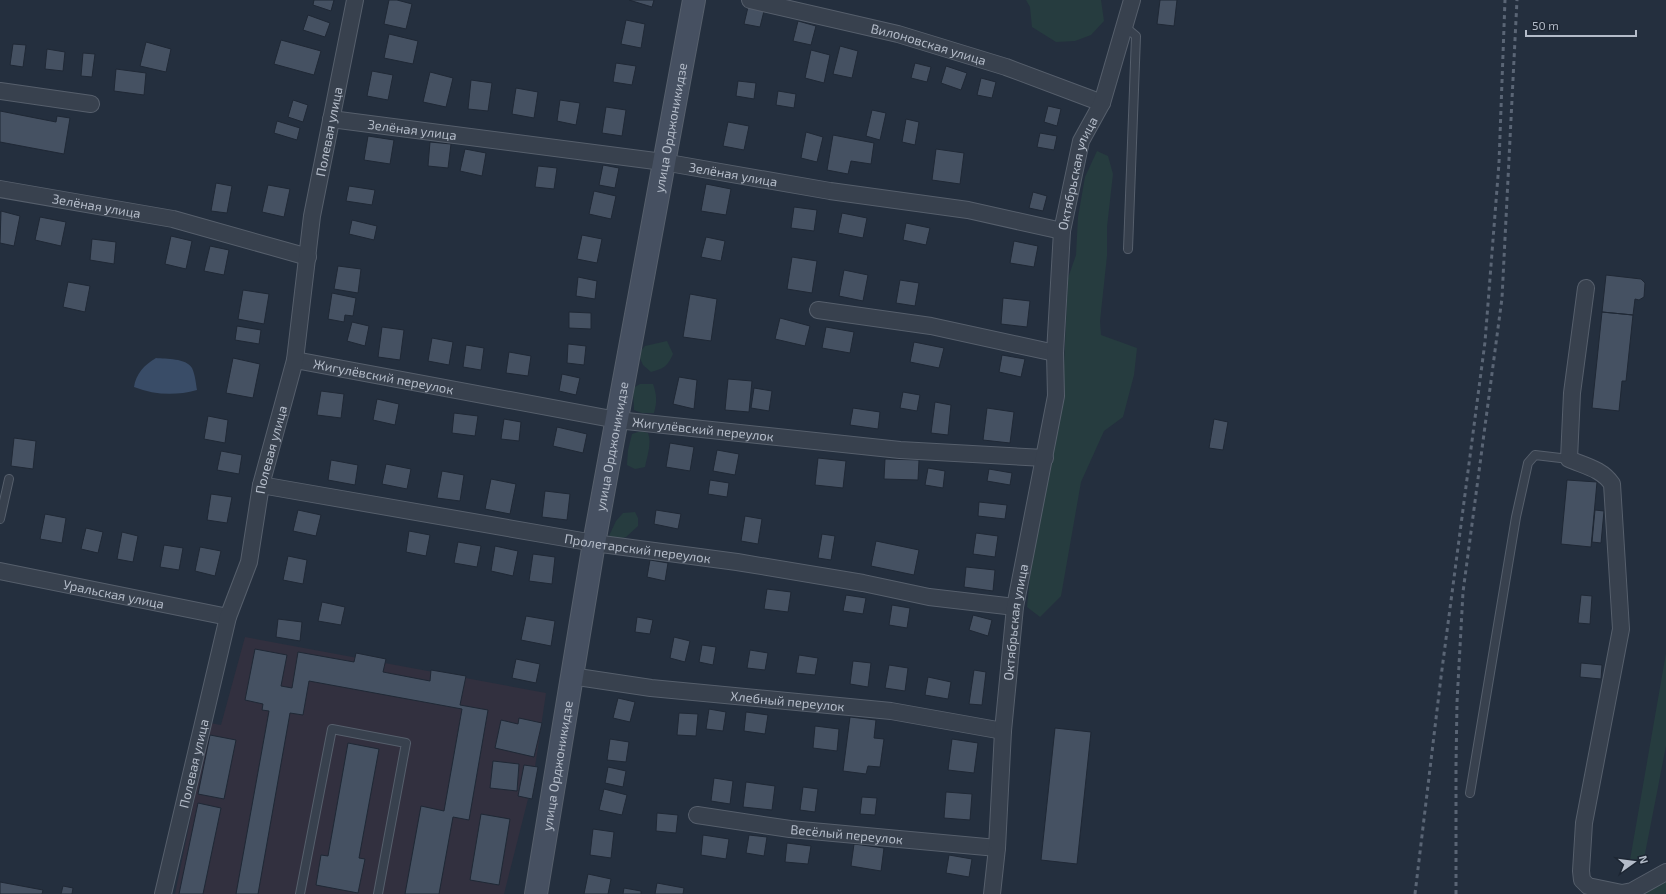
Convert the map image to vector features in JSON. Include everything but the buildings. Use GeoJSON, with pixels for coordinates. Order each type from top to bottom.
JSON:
{"type":"FeatureCollection","features":[{"type":"Feature","properties":{"kind":"street","name":"Полевая улица"},"geometry":{"type":"LineString","coordinates":[[163,894],[228,617],[249,562],[261,486],[295,360],[312,216],[355,0]]}},
{"type":"Feature","properties":{"kind":"street","name":"улица Орджоникидзе"},"geometry":{"type":"LineString","coordinates":[[536,894],[594,542],[694,0]]}},
{"type":"Feature","properties":{"kind":"street","name":"Вилоновская улица"},"geometry":{"type":"LineString","coordinates":[[750,0],[905,36],[1006,67],[1102,103]]}},
{"type":"Feature","properties":{"kind":"street","name":"Октябрьская улица"},"geometry":{"type":"LineString","coordinates":[[992,894],[997,848],[1003,731],[1016,607],[1056,396],[1055,353],[1062,231],[1081,141],[1102,103],[1132,0]]}},
{"type":"Feature","properties":{"kind":"street"},"geometry":{"type":"LineString","coordinates":[[0,91],[91,104]]}},
{"type":"Feature","properties":{"kind":"street","name":"Зелёная улица"},"geometry":{"type":"LineString","coordinates":[[331,118],[663,162],[830,191],[968,210],[1062,231]]}},
{"type":"Feature","properties":{"kind":"street","name":"Зелёная улица"},"geometry":{"type":"LineString","coordinates":[[0,189],[173,219],[308,257]]}},
{"type":"Feature","properties":{"kind":"street"},"geometry":{"type":"LineString","coordinates":[[1586,288],[1572,393],[1569,459],[1599,471],[1606,476],[1612,484],[1621,629],[1584,823],[1581,872],[1582,880],[1588,886],[1622,893],[1632,891],[1666,872]]}},
{"type":"Feature","properties":{"kind":"street"},"geometry":{"type":"LineString","coordinates":[[818,310],[931,326],[1055,353]]}},
{"type":"Feature","properties":{"kind":"street","name":"Жигулёвский переулок"},"geometry":{"type":"LineString","coordinates":[[295,360],[617,420],[900,450],[1045,458]]}},
{"type":"Feature","properties":{"kind":"street","name":"Пролетарский переулок"},"geometry":{"type":"LineString","coordinates":[[261,486],[594,542],[737,562],[863,583],[929,597],[1016,607]]}},
{"type":"Feature","properties":{"kind":"street","name":"Уральская улица"},"geometry":{"type":"LineString","coordinates":[[0,571],[228,617]]}},
{"type":"Feature","properties":{"kind":"street","name":"Хлебный переулок"},"geometry":{"type":"LineString","coordinates":[[571,676],[651,688],[891,711],[1003,731]]}},
{"type":"Feature","properties":{"kind":"street","name":"Весёлый переулок"},"geometry":{"type":"LineString","coordinates":[[697,815],[790,829],[997,848]]}},
{"type":"Feature","properties":{"kind":"lane"},"geometry":{"type":"LineString","coordinates":[[1124,26],[1136,36],[1128,249]]}},
{"type":"Feature","properties":{"kind":"lane"},"geometry":{"type":"LineString","coordinates":[[1470,793],[1516,517],[1528,463],[1535,455],[1569,459]]}},
{"type":"Feature","properties":{"kind":"lane"},"geometry":{"type":"LineString","coordinates":[[0,519],[9,479]]}},
{"type":"Feature","properties":{"kind":"lane"},"geometry":{"type":"LineString","coordinates":[[300,894],[332,729],[406,743],[378,894]]}},
{"type":"Feature","properties":{"kind":"shaded area"},"geometry":{"type":"Polygon","coordinates":[[[245,637],[546,693],[535,767],[524,765],[518,796],[532,799],[528,799],[504,894],[175,894],[210,723],[221,725],[245,637]]]}},
{"type":"Feature","properties":{"kind":"green space"},"geometry":{"type":"Polygon","coordinates":[[[1026,0],[1101,0],[1104,21],[1091,35],[1075,41],[1056,42],[1032,27],[1030,7],[1026,0]]]}},
{"type":"Feature","properties":{"kind":"green space"},"geometry":{"type":"Polygon","coordinates":[[[1097,151],[1108,156],[1113,174],[1107,227],[1107,256],[1100,321],[1101,335],[1137,348],[1134,375],[1123,417],[1104,431],[1081,482],[1061,596],[1040,617],[1027,607],[1034,535],[1062,408],[1068,278],[1076,255],[1078,217],[1085,177],[1097,151]]]}},
{"type":"Feature","properties":{"kind":"green space"},"geometry":{"type":"Polygon","coordinates":[[[667,341],[673,354],[671,358],[665,366],[659,370],[651,372],[643,365],[638,354],[645,346],[667,341]]]}},
{"type":"Feature","properties":{"kind":"green space"},"geometry":{"type":"Polygon","coordinates":[[[640,384],[653,384],[656,398],[654,413],[642,413],[634,410],[633,388],[640,384]]]}},
{"type":"Feature","properties":{"kind":"green space"},"geometry":{"type":"Polygon","coordinates":[[[641,431],[648,433],[650,441],[649,450],[645,467],[635,469],[627,465],[628,450],[632,434],[641,431]]]}},
{"type":"Feature","properties":{"kind":"green space"},"geometry":{"type":"Polygon","coordinates":[[[635,512],[638,518],[638,526],[626,537],[615,540],[609,536],[616,521],[623,513],[635,512]]]}},
{"type":"Feature","properties":{"kind":"green space"},"geometry":{"type":"Polygon","coordinates":[[[1666,653],[1666,746],[1644,859],[1630,860],[1666,653]]]}},
{"type":"Feature","properties":{"kind":"green space"},"geometry":{"type":"Polygon","coordinates":[[[1666,878],[1666,894],[1645,894],[1666,878]]]}},
{"type":"Feature","properties":{"kind":"water"},"geometry":{"type":"Polygon","coordinates":[[[156,358],[181,361],[189,365],[194,373],[197,390],[165,394],[150,392],[134,387],[141,370],[156,358]]]}},
{"type":"Feature","properties":{"kind":"railway"},"geometry":{"type":"LineString","coordinates":[[1415,894],[1441,677],[1485,342],[1499,163],[1505,0]]}},
{"type":"Feature","properties":{"kind":"railway"},"geometry":{"type":"LineString","coordinates":[[1456,894],[1457,702],[1463,592],[1502,298],[1517,0]]}}]}
